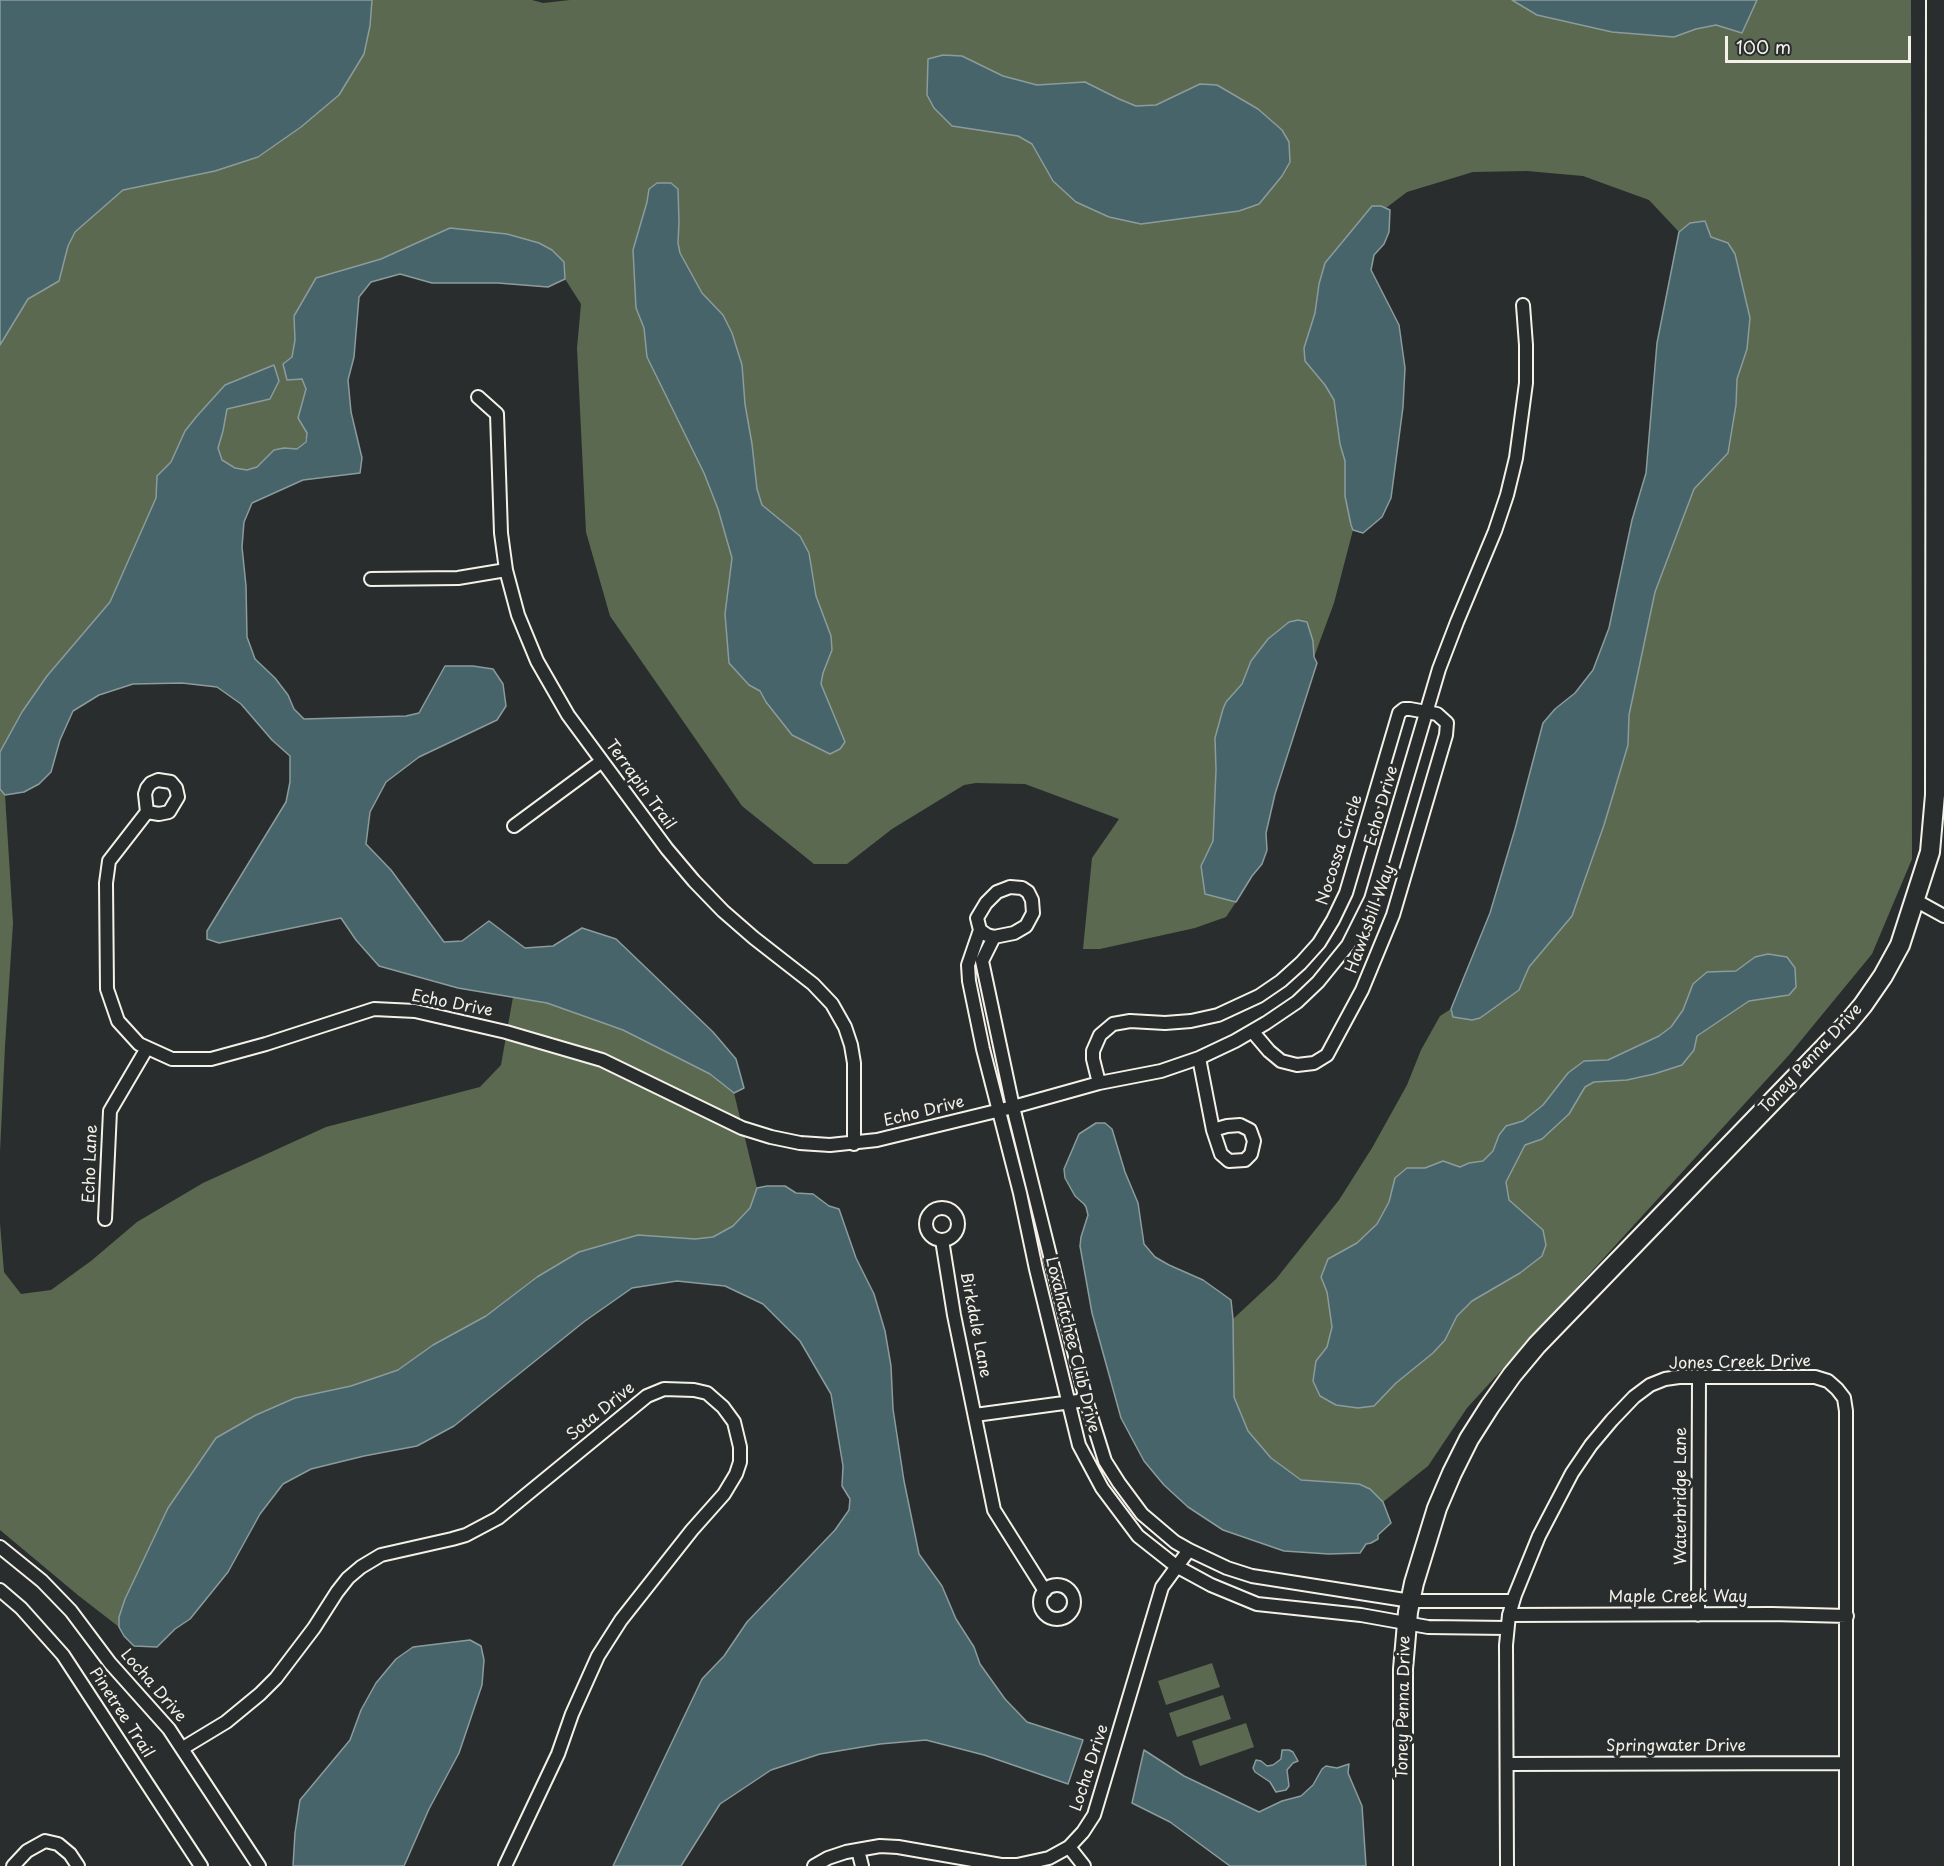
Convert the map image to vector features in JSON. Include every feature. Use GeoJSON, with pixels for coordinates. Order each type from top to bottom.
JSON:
{"type":"FeatureCollection","features":[{"type":"Feature","properties":{"kind":"street","name":"Toney Penna Drive"},"geometry":{"type":"LineString","coordinates":[[1403,1866],[1403,1669],[1407,1623],[1424,1545],[1437,1508],[1465,1447],[1490,1406],[1537,1345],[1848,1023],[1883,976],[1900,945],[1930,852],[1935,795],[1936,0]]}},
{"type":"Feature","properties":{"kind":"street","name":"Echo Drive"},"geometry":{"type":"LineString","coordinates":[[147,812],[109,861],[106,894],[106,989],[118,1021],[139,1044],[172,1059],[212,1059],[374,1010],[415,1011],[506,1032],[602,1060],[742,1128],[771,1137],[800,1143],[854,1143],[877,1140],[1013,1107],[1099,1083],[1161,1071],[1199,1058],[1252,1031],[1297,1002],[1337,961],[1358,928],[1379,875],[1439,669],[1495,531],[1507,495],[1516,458],[1526,383],[1523,305]]}},
{"type":"Feature","properties":{"kind":"street","name":"Terrapin Trail"},"geometry":{"type":"LineString","coordinates":[[478,397],[497,414],[501,533],[506,570],[518,615],[537,661],[568,715],[667,849],[694,881],[723,911],[813,984],[832,1004],[845,1028],[852,1054],[854,1143]]}},
{"type":"Feature","properties":{"kind":"street"},"geometry":{"type":"LineString","coordinates":[[371,579],[458,578],[506,570]]}},
{"type":"Feature","properties":{"kind":"street","name":"Nocossa Circle"},"geometry":{"type":"LineString","coordinates":[[1099,1083],[1093,1051],[1100,1035],[1113,1024],[1130,1021],[1173,1023],[1218,1015],[1259,996],[1281,981],[1319,943],[1346,892],[1399,713],[1404,709],[1427,711]]}},
{"type":"Feature","properties":{"kind":"street","name":"Hawksbill Way"},"geometry":{"type":"LineString","coordinates":[[1252,1031],[1281,1061],[1297,1065],[1314,1063],[1327,1055],[1362,990],[1393,915],[1446,735],[1446,723],[1443,718],[1427,711]]}},
{"type":"Feature","properties":{"kind":"street"},"geometry":{"type":"LineString","coordinates":[[514,826],[602,761]]}},
{"type":"Feature","properties":{"kind":"street"},"geometry":{"type":"LineString","coordinates":[[980,930],[994,938],[1014,933],[1026,926],[1033,913],[1028,892],[1022,888],[1010,887],[997,892],[986,903],[977,918],[980,930],[968,965],[969,981],[998,1110]]}},
{"type":"Feature","properties":{"kind":"street"},"geometry":{"type":"LineString","coordinates":[[1915,900],[1944,916]]}},
{"type":"Feature","properties":{"kind":"street"},"geometry":{"type":"LineString","coordinates":[[994,938],[982,961],[1013,1107]]}},
{"type":"Feature","properties":{"kind":"street","name":"Echo Lane"},"geometry":{"type":"LineString","coordinates":[[105,1219],[110,1111],[147,1048]]}},
{"type":"Feature","properties":{"kind":"street"},"geometry":{"type":"LineString","coordinates":[[1199,1058],[1213,1130]]}},
{"type":"Feature","properties":{"kind":"street","name":"Loxahatchee Club Drive"},"geometry":{"type":"LineString","coordinates":[[1013,1107],[1086,1400],[1106,1461],[1119,1484],[1142,1514],[1175,1542],[1227,1568],[1252,1576],[1411,1601]]}},
{"type":"Feature","properties":{"kind":"street","name":"Loxahatchee Club Drive"},"geometry":{"type":"LineString","coordinates":[[998,1110],[1020,1193],[1079,1445],[1102,1488],[1138,1536],[1176,1566],[1211,1585],[1257,1604],[1361,1615],[1407,1623]]}},
{"type":"Feature","properties":{"kind":"street","name":"Birkdale Lane"},"geometry":{"type":"LineString","coordinates":[[942,1240],[954,1315],[994,1510],[1045,1591]]}},
{"type":"Feature","properties":{"kind":"street","name":"Jones Creek Drive"},"geometry":{"type":"LineString","coordinates":[[1507,1866],[1507,1628],[1509,1615],[1555,1504],[1572,1473],[1603,1430],[1634,1397],[1650,1385],[1665,1379],[1679,1377],[1815,1377],[1828,1381],[1837,1389],[1844,1398],[1846,1411],[1846,1866]]}},
{"type":"Feature","properties":{"kind":"street","name":"Waterbridge Lane"},"geometry":{"type":"LineString","coordinates":[[1698,1615],[1699,1378]]}},
{"type":"Feature","properties":{"kind":"street","name":"Sota Drive"},"geometry":{"type":"LineString","coordinates":[[183,1748],[226,1722],[276,1678],[314,1628],[337,1592],[361,1567],[381,1555],[453,1539],[498,1518],[647,1396],[664,1389],[687,1389],[707,1393],[723,1407],[734,1422],[740,1447],[740,1462],[736,1474],[724,1494],[621,1620],[598,1656],[572,1714],[558,1754],[505,1866]]}},
{"type":"Feature","properties":{"kind":"street"},"geometry":{"type":"LineString","coordinates":[[975,1415],[1086,1400]]}},
{"type":"Feature","properties":{"kind":"street","name":"Locha Drive"},"geometry":{"type":"LineString","coordinates":[[0,1547],[42,1581],[71,1611],[110,1663],[169,1729],[259,1866]]}},
{"type":"Feature","properties":{"kind":"street","name":"Locha Drive"},"geometry":{"type":"LineString","coordinates":[[814,1866],[828,1858],[880,1846],[1017,1866],[1049,1858],[1069,1847],[1094,1815],[1162,1587],[1189,1550]]}},
{"type":"Feature","properties":{"kind":"street","name":"Pinetree Trail"},"geometry":{"type":"LineString","coordinates":[[0,1590],[21,1608],[63,1655],[201,1866]]}},
{"type":"Feature","properties":{"kind":"street"},"geometry":{"type":"LineString","coordinates":[[1411,1601],[1513,1601]]}},
{"type":"Feature","properties":{"kind":"street","name":"Maple Creek Way"},"geometry":{"type":"LineString","coordinates":[[1509,1615],[1847,1616]]}},
{"type":"Feature","properties":{"kind":"street"},"geometry":{"type":"LineString","coordinates":[[1407,1623],[1428,1627],[1507,1628]]}},
{"type":"Feature","properties":{"kind":"street","name":"Springwater Drive"},"geometry":{"type":"LineString","coordinates":[[1507,1764],[1845,1763]]}},
{"type":"Feature","properties":{"kind":"street"},"geometry":{"type":"LineString","coordinates":[[13,1866],[27,1851],[45,1841],[58,1844],[70,1854],[78,1866]]}},
{"type":"Feature","properties":{"kind":"street"},"geometry":{"type":"LineString","coordinates":[[1069,1847],[1084,1866]]}},
{"type":"Feature","properties":{"kind":"street"},"geometry":{"type":"LineString","coordinates":[[858,1850],[862,1866]]}},
{"type":"Feature","properties":{"kind":"green space"},"geometry":{"type":"Polygon","coordinates":[[[372,0],[532,0],[543,3],[570,0],[1512,0],[1537,15],[1612,32],[1674,37],[1716,25],[1742,33],[1757,0],[1911,0],[1912,859],[1872,954],[1789,1055],[1467,1408],[1428,1466],[1383,1502],[1370,1489],[1359,1484],[1301,1480],[1271,1458],[1248,1431],[1234,1397],[1233,1319],[1276,1279],[1339,1200],[1372,1148],[1407,1085],[1421,1050],[1440,1016],[1451,1009],[1451,1014],[1501,1002],[1519,990],[1529,967],[1572,916],[1604,825],[1628,745],[1629,715],[1655,592],[1694,489],[1728,452],[1736,405],[1737,379],[1747,349],[1744,291],[1728,243],[1711,237],[1690,223],[1679,232],[1649,200],[1583,176],[1527,171],[1473,172],[1407,192],[1386,208],[1372,206],[1325,263],[1315,313],[1304,348],[1309,366],[1334,400],[1340,444],[1345,461],[1353,530],[1334,603],[1314,657],[1313,641],[1289,622],[1268,639],[1251,661],[1242,684],[1226,702],[1215,738],[1213,841],[1201,866],[1205,894],[1236,902],[1226,917],[1195,928],[1100,949],[1083,949],[1092,858],[1119,819],[1025,784],[976,783],[964,785],[892,829],[847,864],[814,864],[742,806],[610,616],[586,532],[577,348],[581,304],[565,279],[564,262],[450,228],[381,259],[316,279],[294,316],[295,340],[292,357],[283,364],[302,379],[306,389],[298,418],[307,433],[305,442],[297,449],[274,450],[257,467],[247,470],[235,468],[222,460],[218,448],[227,409],[270,399],[274,365],[225,385],[197,416],[185,431],[171,462],[157,476],[156,498],[110,602],[47,676],[22,712],[0,752],[0,345],[28,299],[59,281],[68,246],[75,232],[123,190],[215,171],[258,157],[301,127],[339,95],[364,54],[370,26],[372,0]]]}},
{"type":"Feature","properties":{"kind":"green space"},"geometry":{"type":"Polygon","coordinates":[[[0,789],[5,795],[13,923],[0,1152],[0,789]]]}},
{"type":"Feature","properties":{"kind":"green space"},"geometry":{"type":"Polygon","coordinates":[[[513,997],[547,1003],[623,1030],[710,1074],[734,1093],[757,1188],[750,1208],[733,1226],[713,1237],[695,1239],[638,1235],[579,1252],[536,1277],[486,1316],[433,1345],[398,1370],[216,1438],[168,1508],[125,1599],[119,1617],[119,1627],[0,1530],[0,1223],[4,1272],[21,1294],[51,1290],[91,1261],[137,1222],[203,1183],[326,1127],[480,1087],[501,1065],[513,997]]]}},
{"type":"Feature","properties":{"kind":"green space"},"geometry":{"type":"Polygon","coordinates":[[[1212,1663],[1220,1687],[1166,1705],[1158,1681],[1212,1663]]]}},
{"type":"Feature","properties":{"kind":"green space"},"geometry":{"type":"Polygon","coordinates":[[[1223,1695],[1231,1719],[1177,1737],[1169,1713],[1223,1695]]]}},
{"type":"Feature","properties":{"kind":"green space"},"geometry":{"type":"Polygon","coordinates":[[[1246,1723],[1254,1747],[1200,1766],[1192,1741],[1246,1723]]]}},
{"type":"Feature","properties":{"kind":"water"},"geometry":{"type":"Polygon","coordinates":[[[0,0],[372,0],[370,26],[364,54],[339,95],[301,127],[258,157],[215,171],[123,190],[75,232],[68,246],[59,281],[28,299],[0,345],[0,0]]]}},
{"type":"Feature","properties":{"kind":"water"},"geometry":{"type":"Polygon","coordinates":[[[1512,0],[1757,0],[1742,33],[1716,25],[1674,37],[1612,32],[1537,15],[1512,0]]]}},
{"type":"Feature","properties":{"kind":"water"},"geometry":{"type":"Polygon","coordinates":[[[943,55],[962,56],[1003,76],[1037,85],[1085,82],[1136,106],[1156,105],[1200,84],[1217,85],[1258,109],[1282,130],[1289,142],[1290,162],[1282,176],[1259,204],[1239,211],[1141,224],[1109,217],[1076,202],[1053,181],[1032,144],[1018,136],[952,126],[934,108],[927,95],[928,59],[943,55]]]}},
{"type":"Feature","properties":{"kind":"water"},"geometry":{"type":"Polygon","coordinates":[[[657,183],[671,183],[678,189],[680,253],[702,293],[723,315],[732,333],[742,365],[757,489],[762,505],[800,536],[809,553],[816,596],[831,636],[832,650],[821,684],[845,742],[840,749],[830,754],[792,735],[760,691],[749,685],[729,663],[725,614],[732,558],[718,509],[704,473],[647,357],[644,328],[636,308],[633,250],[649,189],[657,183]]]}},
{"type":"Feature","properties":{"kind":"water"},"geometry":{"type":"Polygon","coordinates":[[[1372,206],[1381,206],[1390,210],[1389,232],[1384,244],[1374,255],[1371,270],[1399,325],[1405,368],[1403,407],[1391,498],[1382,517],[1363,533],[1353,530],[1351,525],[1345,496],[1345,461],[1340,444],[1334,400],[1305,361],[1304,348],[1315,313],[1325,263],[1372,206]]]}},
{"type":"Feature","properties":{"kind":"water"},"geometry":{"type":"Polygon","coordinates":[[[1705,221],[1711,237],[1728,243],[1735,254],[1750,318],[1747,349],[1737,379],[1736,405],[1728,453],[1694,489],[1655,592],[1629,715],[1628,745],[1604,825],[1572,916],[1529,967],[1519,990],[1480,1018],[1472,1020],[1453,1017],[1451,1009],[1490,913],[1543,723],[1555,709],[1575,693],[1593,670],[1609,628],[1632,520],[1646,473],[1657,343],[1679,232],[1690,223],[1705,221]]]}},
{"type":"Feature","properties":{"kind":"water"},"geometry":{"type":"Polygon","coordinates":[[[450,228],[507,234],[539,243],[552,250],[564,262],[565,279],[548,287],[498,283],[432,283],[400,274],[371,282],[359,297],[354,357],[348,380],[351,412],[362,458],[360,473],[303,480],[252,503],[244,522],[242,547],[246,586],[247,637],[255,659],[275,678],[288,695],[294,709],[304,719],[406,716],[419,713],[445,666],[493,669],[503,684],[506,706],[497,720],[419,757],[386,782],[370,812],[366,844],[391,870],[444,942],[462,941],[489,921],[525,948],[553,946],[582,928],[616,939],[713,1032],[736,1059],[744,1088],[734,1093],[710,1074],[623,1030],[547,1003],[458,988],[379,966],[356,940],[341,918],[219,943],[207,939],[207,931],[286,802],[290,782],[290,756],[272,740],[241,704],[217,687],[182,683],[133,684],[99,695],[73,711],[60,740],[51,772],[39,784],[24,792],[5,795],[0,789],[0,752],[22,712],[47,676],[110,602],[156,498],[157,476],[171,462],[185,431],[197,416],[225,385],[274,365],[279,381],[270,399],[227,409],[218,448],[222,460],[235,468],[247,470],[257,467],[274,450],[297,449],[306,442],[307,433],[298,418],[306,389],[302,379],[287,380],[283,364],[292,357],[295,340],[294,316],[316,278],[381,259],[450,228]]]}},
{"type":"Feature","properties":{"kind":"water"},"geometry":{"type":"Polygon","coordinates":[[[1298,620],[1307,622],[1317,663],[1275,794],[1266,833],[1267,850],[1262,864],[1236,902],[1205,894],[1201,866],[1213,841],[1215,738],[1223,709],[1226,702],[1242,684],[1251,661],[1268,639],[1289,622],[1298,620]]]}},
{"type":"Feature","properties":{"kind":"water"},"geometry":{"type":"Polygon","coordinates":[[[1768,954],[1787,957],[1795,968],[1796,987],[1789,995],[1749,1001],[1697,1036],[1694,1050],[1682,1065],[1627,1080],[1594,1082],[1585,1087],[1569,1114],[1542,1139],[1525,1145],[1506,1182],[1509,1200],[1543,1230],[1546,1245],[1542,1256],[1520,1273],[1472,1301],[1457,1316],[1445,1340],[1433,1353],[1396,1383],[1374,1406],[1358,1408],[1336,1405],[1320,1396],[1313,1381],[1316,1361],[1327,1347],[1332,1327],[1327,1292],[1321,1277],[1328,1259],[1357,1243],[1377,1224],[1389,1202],[1395,1178],[1407,1168],[1425,1168],[1443,1161],[1460,1167],[1483,1161],[1493,1151],[1499,1135],[1506,1126],[1523,1121],[1543,1105],[1568,1073],[1584,1061],[1608,1060],[1659,1036],[1671,1027],[1683,1010],[1693,984],[1707,972],[1736,971],[1755,957],[1768,954]]]}},
{"type":"Feature","properties":{"kind":"water"},"geometry":{"type":"Polygon","coordinates":[[[1096,1123],[1105,1123],[1112,1129],[1125,1172],[1138,1203],[1144,1244],[1155,1257],[1203,1280],[1231,1300],[1234,1397],[1248,1431],[1271,1458],[1301,1480],[1359,1484],[1370,1489],[1383,1502],[1391,1523],[1378,1535],[1378,1539],[1366,1544],[1360,1553],[1329,1554],[1284,1551],[1223,1530],[1188,1507],[1164,1485],[1144,1461],[1121,1418],[1092,1313],[1080,1246],[1088,1215],[1086,1207],[1075,1196],[1065,1178],[1064,1169],[1079,1134],[1096,1123]]]}},
{"type":"Feature","properties":{"kind":"water"},"geometry":{"type":"Polygon","coordinates":[[[785,1186],[796,1193],[813,1194],[829,1206],[839,1209],[856,1258],[874,1294],[885,1331],[891,1366],[893,1409],[904,1481],[919,1554],[942,1586],[956,1619],[974,1647],[980,1664],[1005,1699],[1027,1722],[1083,1740],[1068,1784],[984,1755],[926,1740],[880,1744],[820,1754],[771,1770],[720,1804],[681,1866],[613,1866],[702,1679],[724,1656],[747,1622],[835,1530],[849,1510],[850,1499],[842,1486],[843,1466],[831,1394],[800,1341],[763,1304],[725,1286],[677,1281],[632,1288],[585,1321],[454,1426],[417,1446],[311,1469],[283,1484],[260,1514],[228,1572],[190,1619],[175,1629],[157,1647],[134,1646],[124,1636],[119,1627],[119,1617],[125,1599],[168,1508],[216,1438],[256,1415],[295,1398],[351,1386],[398,1370],[433,1345],[486,1316],[537,1277],[579,1252],[638,1235],[695,1239],[713,1237],[733,1226],[750,1208],[757,1188],[785,1186]]]}},
{"type":"Feature","properties":{"kind":"water"},"geometry":{"type":"Polygon","coordinates":[[[470,1640],[481,1646],[484,1660],[482,1685],[459,1753],[429,1809],[404,1866],[293,1866],[300,1800],[350,1740],[361,1710],[376,1683],[396,1659],[413,1647],[470,1640]]]}},
{"type":"Feature","properties":{"kind":"water"},"geometry":{"type":"Polygon","coordinates":[[[1144,1750],[1184,1776],[1259,1812],[1282,1801],[1301,1796],[1313,1785],[1326,1766],[1337,1768],[1349,1764],[1348,1773],[1362,1806],[1366,1866],[1230,1866],[1170,1822],[1132,1803],[1144,1750]]]}},
{"type":"Feature","properties":{"kind":"water"},"geometry":{"type":"Polygon","coordinates":[[[1282,1750],[1293,1752],[1298,1761],[1287,1770],[1289,1786],[1286,1790],[1276,1792],[1270,1782],[1255,1772],[1253,1768],[1256,1760],[1267,1766],[1273,1765],[1281,1759],[1282,1750]]]}}]}
